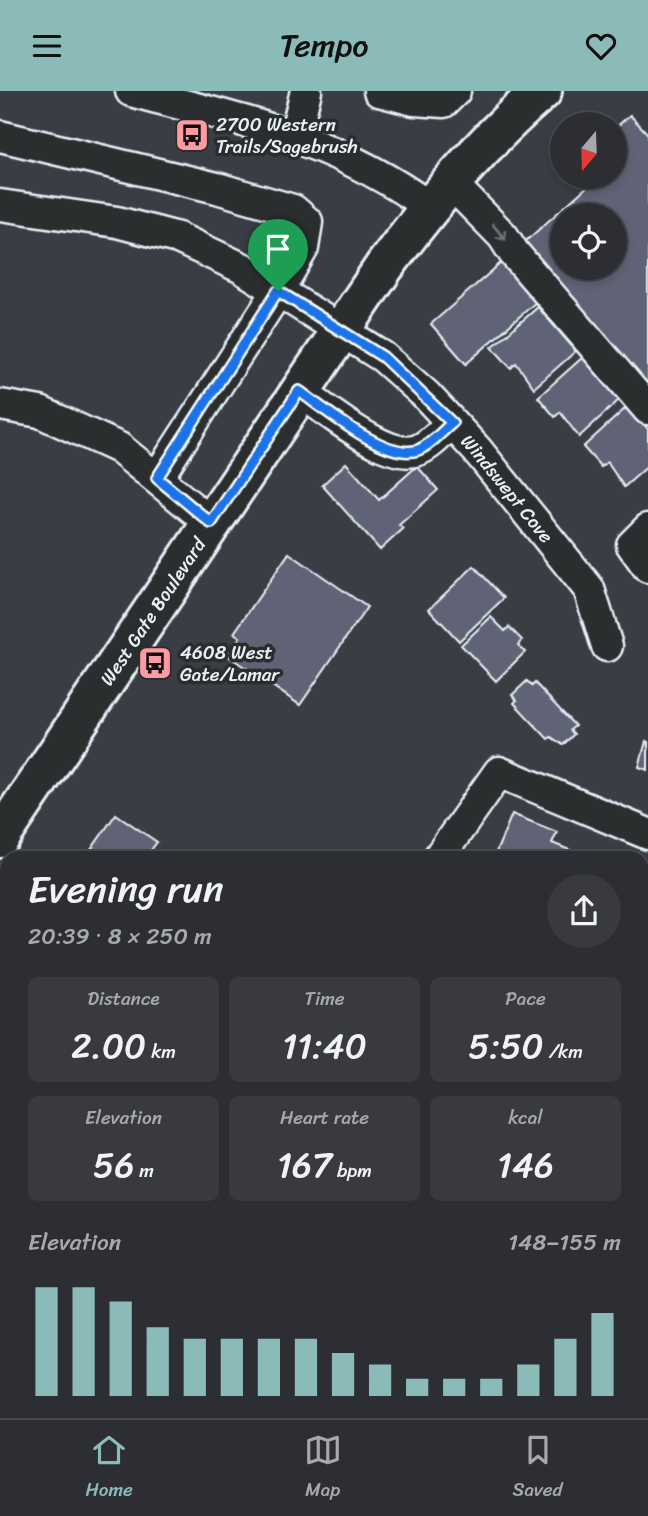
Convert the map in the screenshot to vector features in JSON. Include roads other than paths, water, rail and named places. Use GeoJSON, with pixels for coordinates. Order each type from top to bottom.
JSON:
{"type":"FeatureCollection","features":[{"type":"Feature","properties":{"kind":"main road","name":"West Gate Boulevard"},"geometry":{"type":"LineString","coordinates":[[0,838],[341,329],[440,195],[510,119],[542,91]]}},
{"type":"Feature","properties":{"kind":"street"},"geometry":{"type":"LineString","coordinates":[[131,91],[191,99],[295,136],[440,195],[503,236],[514,253],[648,409]]}},
{"type":"Feature","properties":{"kind":"street"},"geometry":{"type":"LineString","coordinates":[[295,136],[306,91]]}},
{"type":"Feature","properties":{"kind":"street"},"geometry":{"type":"LineString","coordinates":[[379,91],[414,100],[444,102],[455,91]]}},
{"type":"Feature","properties":{"kind":"street"},"geometry":{"type":"LineString","coordinates":[[0,136],[87,155],[293,210],[307,222],[303,248],[278,291],[157,478]]}},
{"type":"Feature","properties":{"kind":"street","name":"Windswept Cove"},"geometry":{"type":"LineString","coordinates":[[0,205],[117,222],[178,238],[242,268],[383,357],[452,423],[501,478],[589,589],[607,646]]}},
{"type":"Feature","properties":{"kind":"street"},"geometry":{"type":"LineString","coordinates":[[299,391],[383,447],[399,452],[415,451],[428,444],[452,423]]}},
{"type":"Feature","properties":{"kind":"street"},"geometry":{"type":"LineString","coordinates":[[0,405],[40,412],[119,448],[211,523]]}},
{"type":"Feature","properties":{"kind":"street"},"geometry":{"type":"LineString","coordinates":[[648,529],[632,544],[648,567]]}},
{"type":"Feature","properties":{"kind":"street"},"geometry":{"type":"LineString","coordinates":[[443,851],[499,772],[648,834]]}},
{"type":"Feature","properties":{"kind":"place","name":"2700 Western Trails/Sagebrush"},"geometry":{"type":"Point","coordinates":[192,135]}},
{"type":"Feature","properties":{"kind":"place","name":"4608 West Gate/Lamar"},"geometry":{"type":"Point","coordinates":[155,663]}}]}
